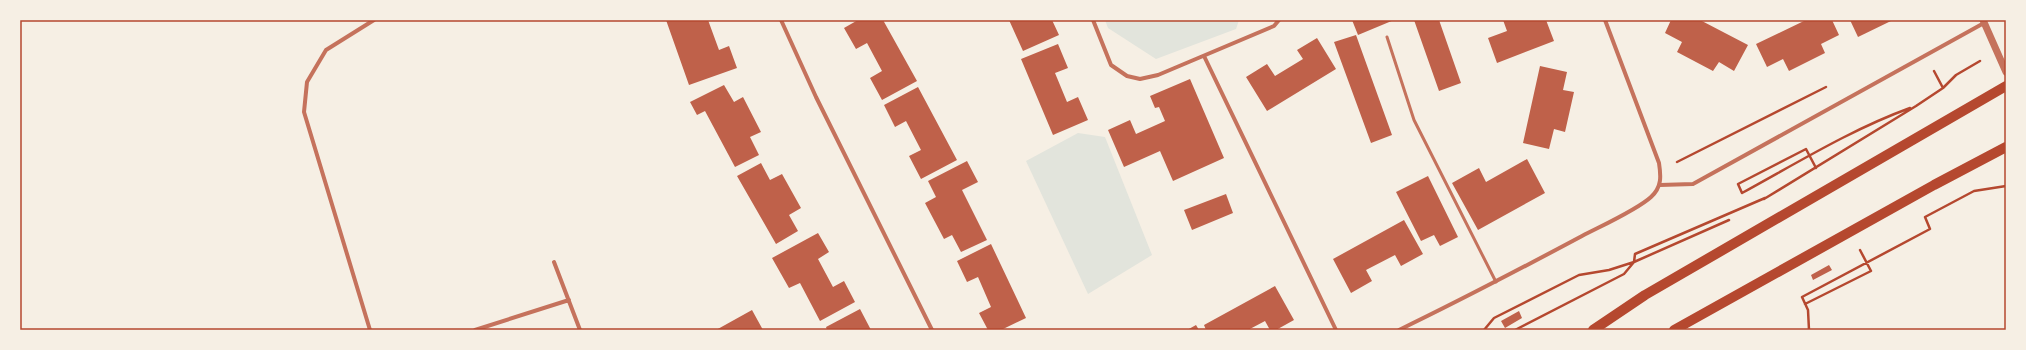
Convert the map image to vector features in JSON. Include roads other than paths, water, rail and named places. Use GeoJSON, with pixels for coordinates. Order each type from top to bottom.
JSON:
{"type":"FeatureCollection","features":[{"type":"Feature","properties":{"kind":"main road"},"geometry":{"type":"LineString","coordinates":[[1593,330],[1645,295],[2006,86]]}},
{"type":"Feature","properties":{"kind":"main road"},"geometry":{"type":"LineString","coordinates":[[1674,330],[1927,189],[2006,147]]}},
{"type":"Feature","properties":{"kind":"street"},"geometry":{"type":"LineString","coordinates":[[370,330],[304,112],[307,82],[326,50],[374,20]]}},
{"type":"Feature","properties":{"kind":"street"},"geometry":{"type":"LineString","coordinates":[[781,20],[816,96],[932,330]]}},
{"type":"Feature","properties":{"kind":"street"},"geometry":{"type":"LineString","coordinates":[[1093,20],[1111,65],[1127,76],[1140,78],[1158,75],[1204,56],[1274,26],[1279,20]]}},
{"type":"Feature","properties":{"kind":"street"},"geometry":{"type":"LineString","coordinates":[[1399,330],[1496,282],[1637,206],[1651,197],[1660,185],[1660,171],[1605,20]]}},
{"type":"Feature","properties":{"kind":"street"},"geometry":{"type":"LineString","coordinates":[[1660,185],[1692,184],[1984,21],[2006,72]]}},
{"type":"Feature","properties":{"kind":"street"},"geometry":{"type":"LineString","coordinates":[[1204,56],[1336,330]]}},
{"type":"Feature","properties":{"kind":"street"},"geometry":{"type":"LineString","coordinates":[[554,262],[580,330]]}},
{"type":"Feature","properties":{"kind":"street"},"geometry":{"type":"LineString","coordinates":[[475,330],[569,300]]}},
{"type":"Feature","properties":{"kind":"lane"},"geometry":{"type":"LineString","coordinates":[[1387,37],[1414,120],[1496,282]]}}]}
